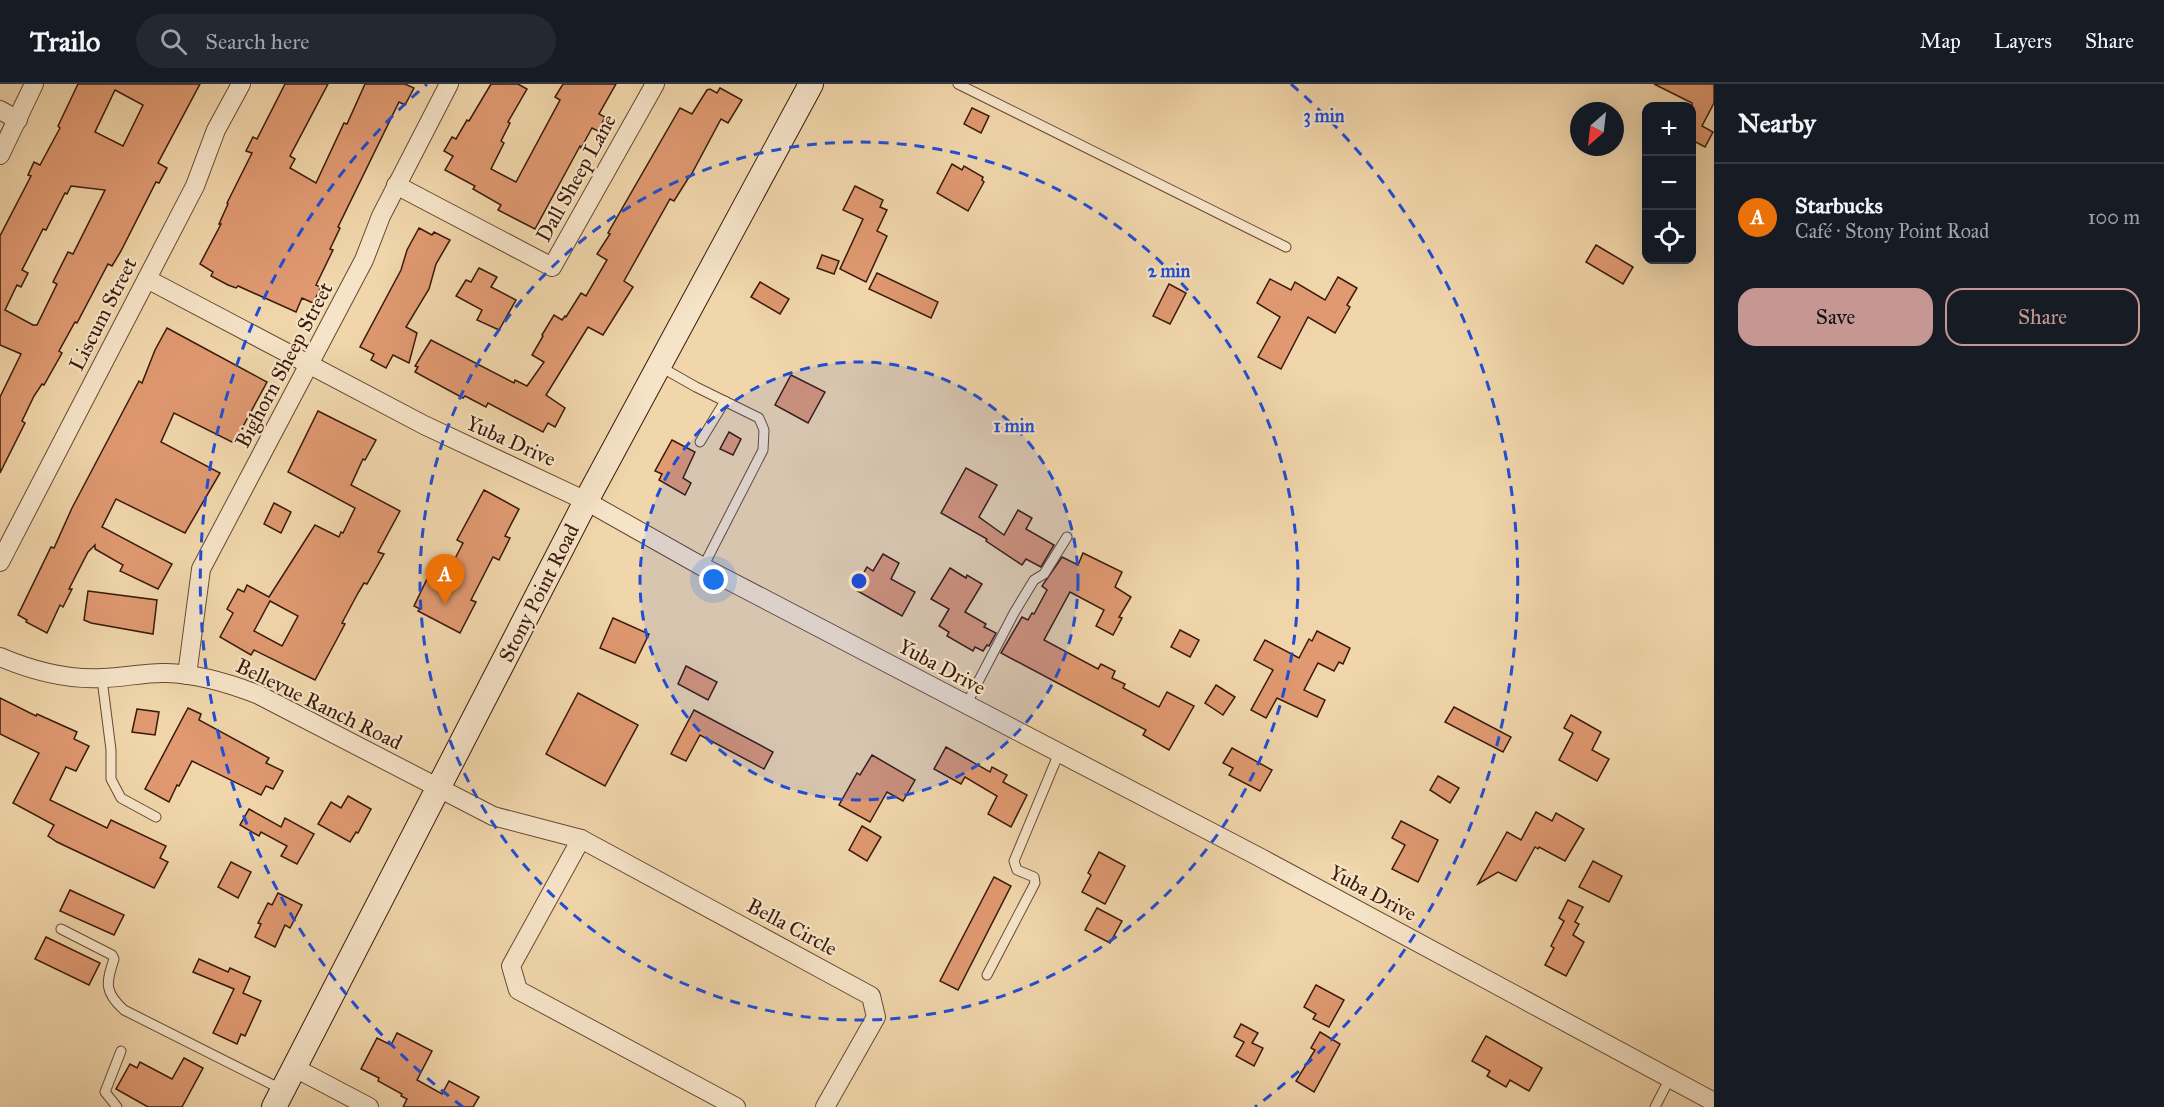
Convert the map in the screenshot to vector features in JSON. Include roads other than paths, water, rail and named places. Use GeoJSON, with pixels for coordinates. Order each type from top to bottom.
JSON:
{"type":"FeatureCollection","features":[{"type":"Feature","properties":{"kind":"main road","name":"Stony Point Road"},"geometry":{"type":"LineString","coordinates":[[279,1099],[586,501],[811,84]]}},
{"type":"Feature","properties":{"kind":"street"},"geometry":{"type":"LineString","coordinates":[[0,155],[34,84]]}},
{"type":"Feature","properties":{"kind":"street","name":"Liscum Street"},"geometry":{"type":"LineString","coordinates":[[0,562],[195,186],[216,130],[241,84]]}},
{"type":"Feature","properties":{"kind":"street","name":"Bighorn Sheep Street"},"geometry":{"type":"LineString","coordinates":[[188,675],[201,568],[364,260],[396,184],[449,84]]}},
{"type":"Feature","properties":{"kind":"street","name":"Dall Sheep Lane"},"geometry":{"type":"LineString","coordinates":[[396,184],[552,267],[655,84]]}},
{"type":"Feature","properties":{"kind":"street"},"geometry":{"type":"LineString","coordinates":[[0,110],[18,120]]}},
{"type":"Feature","properties":{"kind":"street","name":"Yuba Drive"},"geometry":{"type":"LineString","coordinates":[[147,279],[434,430],[586,501],[703,567],[1272,864],[1714,1102]]}},
{"type":"Feature","properties":{"kind":"street","name":"Bellevue Ranch Road"},"geometry":{"type":"LineString","coordinates":[[0,657],[40,672],[71,677],[102,679],[164,673],[215,679],[259,695],[438,788]]}},
{"type":"Feature","properties":{"kind":"street","name":"Bella Circle"},"geometry":{"type":"LineString","coordinates":[[438,788],[493,816],[581,839],[871,996],[876,1017],[825,1107]]}},
{"type":"Feature","properties":{"kind":"street"},"geometry":{"type":"LineString","coordinates":[[581,839],[511,966],[518,990],[736,1107]]}},
{"type":"Feature","properties":{"kind":"street"},"geometry":{"type":"LineString","coordinates":[[295,1068],[369,1107]]}},
{"type":"Feature","properties":{"kind":"lane"},"geometry":{"type":"LineString","coordinates":[[958,84],[1286,247]]}},
{"type":"Feature","properties":{"kind":"lane"},"geometry":{"type":"LineString","coordinates":[[659,366],[759,418],[764,430],[763,450],[703,567]]}},
{"type":"Feature","properties":{"kind":"lane"},"geometry":{"type":"LineString","coordinates":[[700,442],[725,401]]}},
{"type":"Feature","properties":{"kind":"lane"},"geometry":{"type":"LineString","coordinates":[[966,705],[1014,613],[1034,580],[1044,574],[1067,537]]}},
{"type":"Feature","properties":{"kind":"lane"},"geometry":{"type":"LineString","coordinates":[[102,679],[111,750],[111,779],[121,798],[156,817]]}},
{"type":"Feature","properties":{"kind":"lane"},"geometry":{"type":"LineString","coordinates":[[987,975],[1035,883],[1034,877],[1017,870],[1014,861],[1059,753]]}},
{"type":"Feature","properties":{"kind":"lane"},"geometry":{"type":"LineString","coordinates":[[61,929],[112,955],[114,959],[107,982],[110,994],[124,1010],[279,1099]]}},
{"type":"Feature","properties":{"kind":"lane"},"geometry":{"type":"LineString","coordinates":[[117,1107],[105,1092],[121,1051]]}},
{"type":"Feature","properties":{"kind":"lane"},"geometry":{"type":"LineString","coordinates":[[1655,1107],[1670,1078]]}},
{"type":"Feature","properties":{"kind":"place","name":"Starbucks"},"geometry":{"type":"Point","coordinates":[445,604]}}]}
